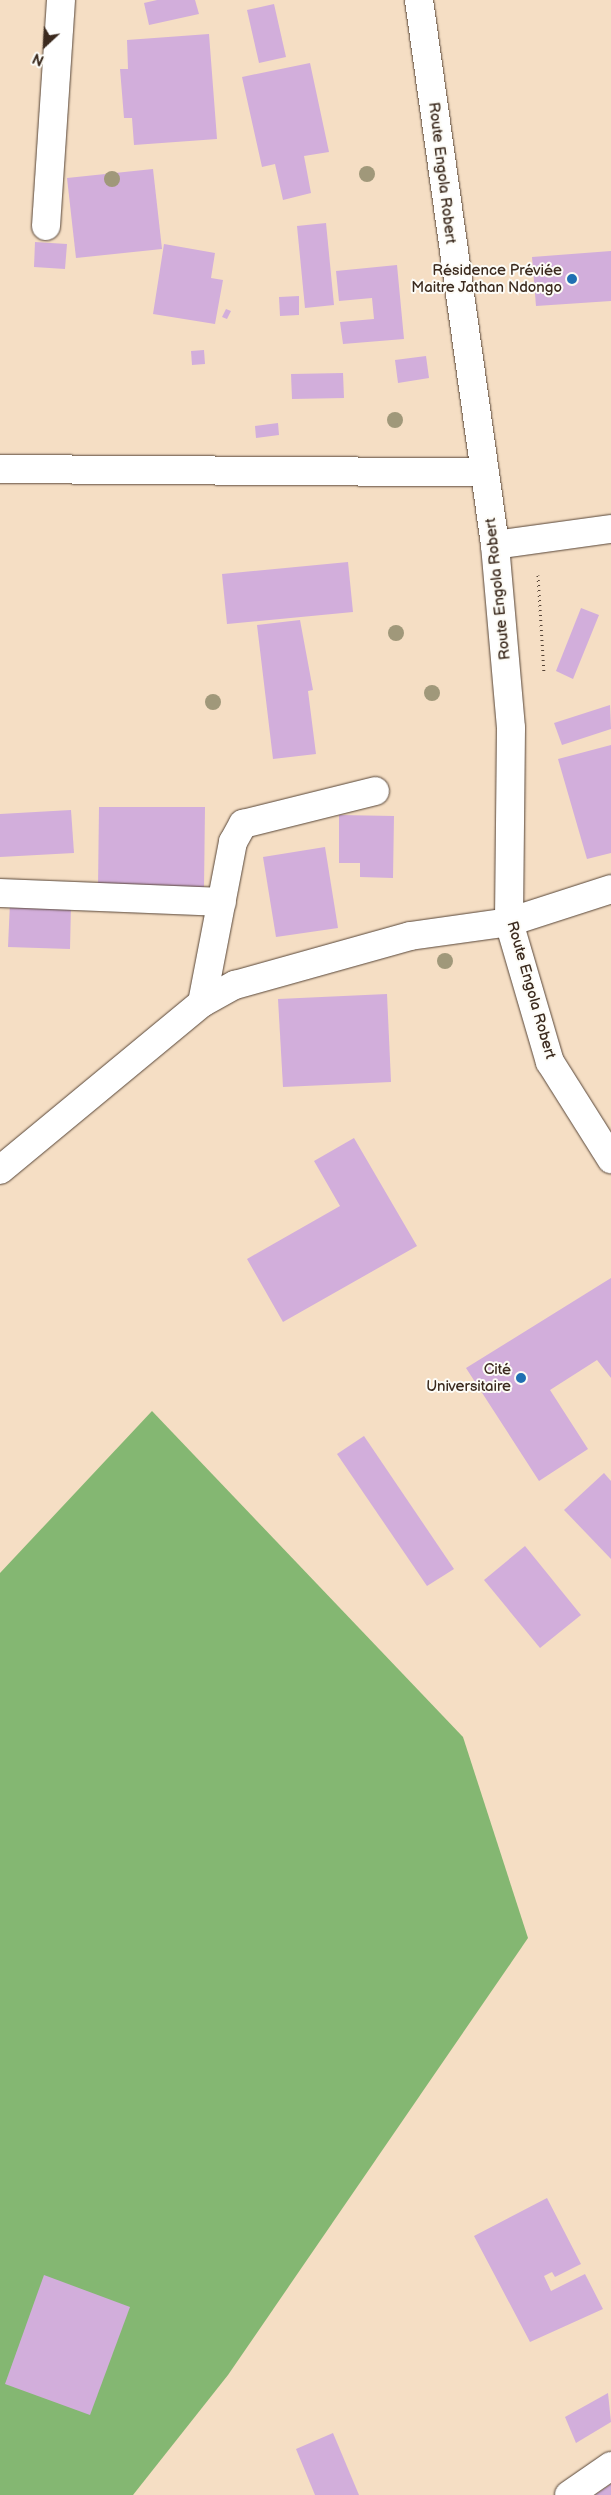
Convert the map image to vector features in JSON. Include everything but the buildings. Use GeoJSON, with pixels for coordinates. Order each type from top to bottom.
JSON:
{"type":"FeatureCollection","features":[{"type":"Feature","properties":{"kind":"street"},"geometry":{"type":"LineString","coordinates":[[46,226],[61,0]]}},
{"type":"Feature","properties":{"kind":"street","name":"Route Engola Robert"},"geometry":{"type":"LineString","coordinates":[[419,0],[495,545],[510,728],[509,922],[550,1062],[611,1159]]}},
{"type":"Feature","properties":{"kind":"street"},"geometry":{"type":"LineString","coordinates":[[0,469],[485,472]]}},
{"type":"Feature","properties":{"kind":"street"},"geometry":{"type":"LineString","coordinates":[[495,545],[611,529]]}},
{"type":"Feature","properties":{"kind":"street"},"geometry":{"type":"LineString","coordinates":[[202,1003],[233,842],[243,824],[375,791]]}},
{"type":"Feature","properties":{"kind":"street"},"geometry":{"type":"LineString","coordinates":[[0,1170],[202,1003],[235,984],[410,936],[509,922],[611,889]]}},
{"type":"Feature","properties":{"kind":"street"},"geometry":{"type":"LineString","coordinates":[[0,893],[222,902]]}},
{"type":"Feature","properties":{"kind":"street"},"geometry":{"type":"LineString","coordinates":[[569,2495],[611,2466]]}},
{"type":"Feature","properties":{"kind":"path"},"geometry":{"type":"LineString","coordinates":[[534,540],[544,677]]}},
{"type":"Feature","properties":{"kind":"green space"},"geometry":{"type":"Polygon","coordinates":[[[152,1411],[463,1737],[528,1938],[228,2375],[133,2495],[0,2495],[0,1573],[152,1411]]]}},
{"type":"Feature","properties":{"kind":"place","name":"Résidence Préviée Maitre Jathan Ndongo"},"geometry":{"type":"Point","coordinates":[572,279]}},
{"type":"Feature","properties":{"kind":"place","name":"Cité Universitaire"},"geometry":{"type":"Point","coordinates":[521,1378]}}]}
